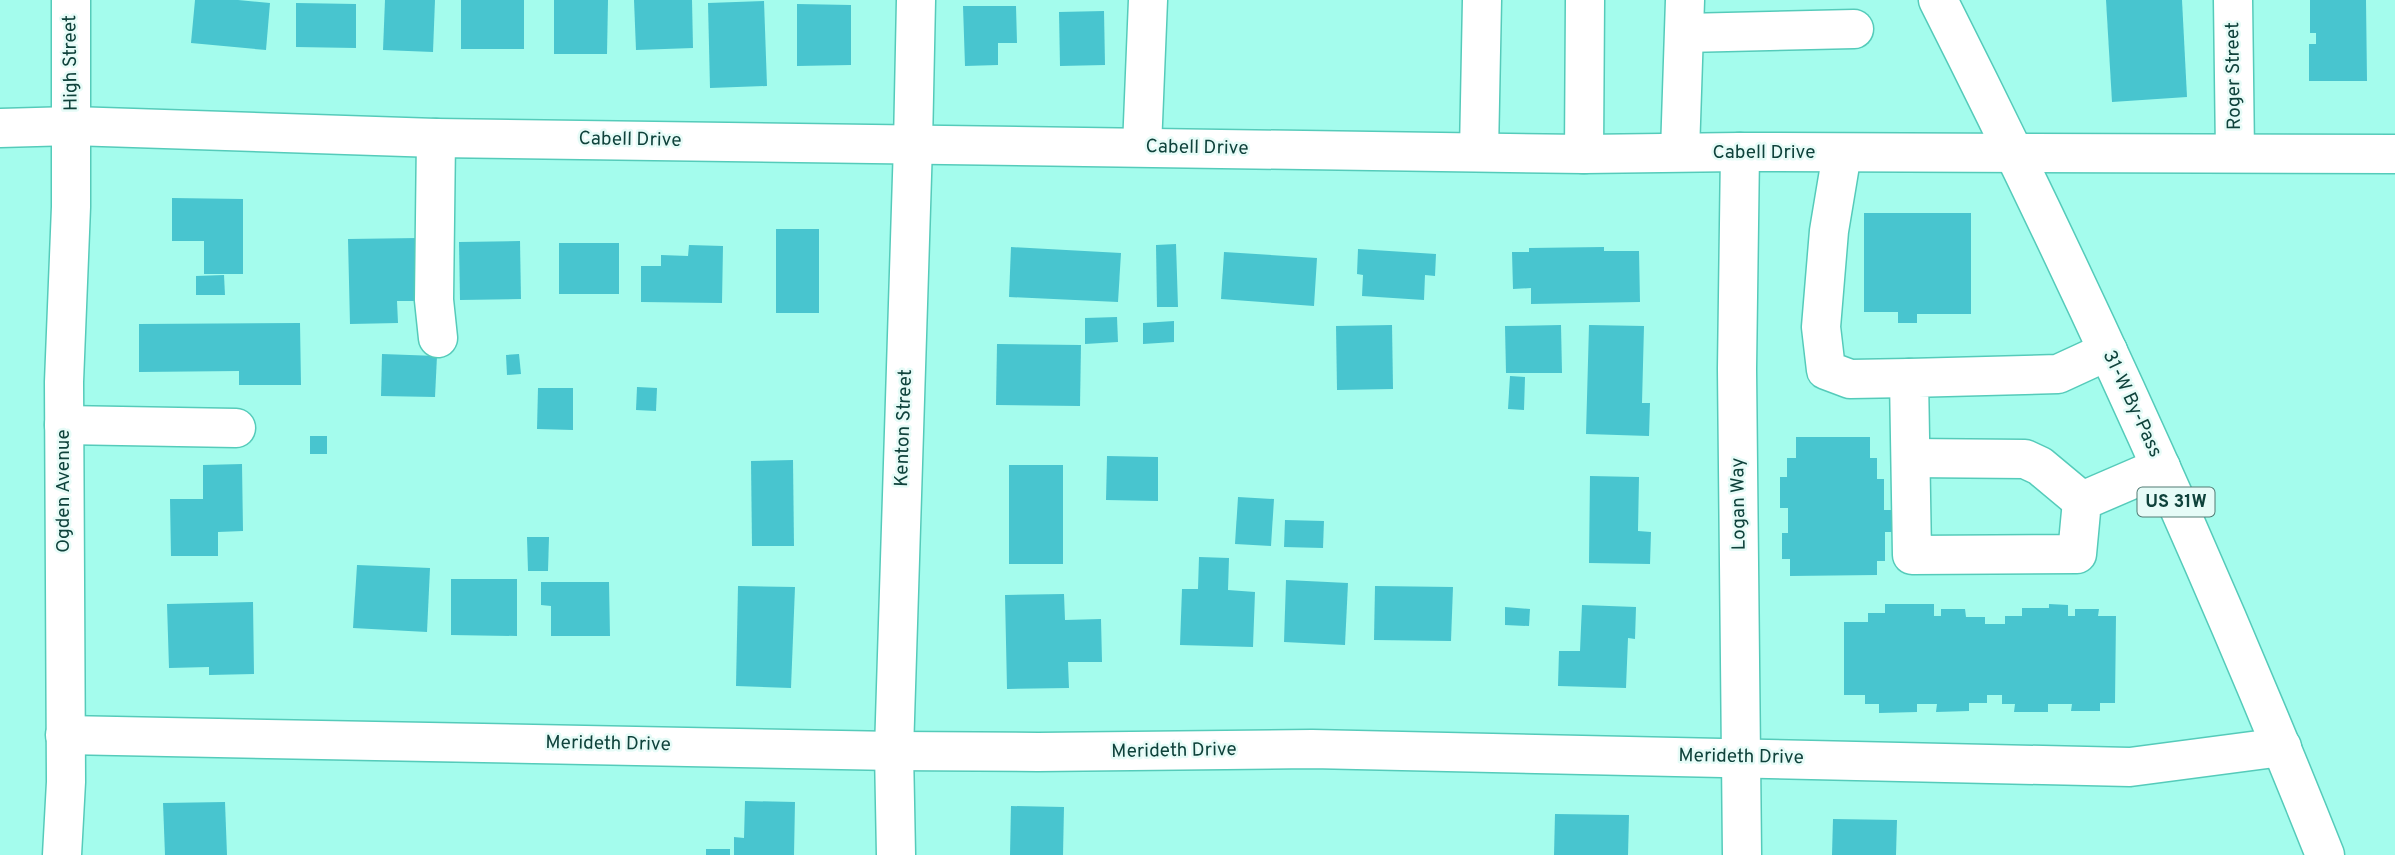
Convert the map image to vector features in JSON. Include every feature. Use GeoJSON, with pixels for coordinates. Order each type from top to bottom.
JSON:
{"type":"FeatureCollection","features":[{"type":"Feature","properties":{"kind":"street","name":"High Street"},"geometry":{"type":"LineString","coordinates":[[71,0],[72,127]]}},
{"type":"Feature","properties":{"kind":"street","name":"Kenton Street"},"geometry":{"type":"LineString","coordinates":[[896,855],[894,751],[914,144],[916,0]]}},
{"type":"Feature","properties":{"kind":"street"},"geometry":{"type":"LineString","coordinates":[[1142,147],[1147,0]]}},
{"type":"Feature","properties":{"kind":"street"},"geometry":{"type":"LineString","coordinates":[[1479,152],[1482,0]]}},
{"type":"Feature","properties":{"kind":"street"},"geometry":{"type":"LineString","coordinates":[[1584,154],[1585,0]]}},
{"type":"Feature","properties":{"kind":"street","name":"31-W By-Pass"},"geometry":{"type":"LineString","coordinates":[[1938,0],[2015,155],[2161,467],[2282,747],[2325,855]]}},
{"type":"Feature","properties":{"kind":"street","name":"Roger Street"},"geometry":{"type":"LineString","coordinates":[[2233,0],[2235,153]]}},
{"type":"Feature","properties":{"kind":"street"},"geometry":{"type":"LineString","coordinates":[[1679,152],[1685,17],[1854,29]]}},
{"type":"Feature","properties":{"kind":"street","name":"Cabell Drive"},"geometry":{"type":"LineString","coordinates":[[0,128],[72,127],[436,138],[1584,154],[2395,154]]}},
{"type":"Feature","properties":{"kind":"street","name":"Ogden Avenue"},"geometry":{"type":"LineString","coordinates":[[62,855],[65,735],[64,425],[72,127]]}},
{"type":"Feature","properties":{"kind":"street"},"geometry":{"type":"LineString","coordinates":[[436,138],[434,300],[438,338]]}},
{"type":"Feature","properties":{"kind":"street","name":"Logan Way"},"geometry":{"type":"LineString","coordinates":[[1740,152],[1737,369],[1742,855]]}},
{"type":"Feature","properties":{"kind":"street"},"geometry":{"type":"LineString","coordinates":[[1842,153],[1829,231],[1821,327],[1826,370],[1850,379],[2058,374],[2108,351]]}},
{"type":"Feature","properties":{"kind":"street"},"geometry":{"type":"LineString","coordinates":[[1909,378],[1912,555],[2077,554],[2082,501]]}},
{"type":"Feature","properties":{"kind":"street"},"geometry":{"type":"LineString","coordinates":[[64,425],[236,428]]}},
{"type":"Feature","properties":{"kind":"street"},"geometry":{"type":"LineString","coordinates":[[1911,458],[2025,458],[2040,466],[2082,501]]}},
{"type":"Feature","properties":{"kind":"street"},"geometry":{"type":"LineString","coordinates":[[2082,501],[2161,467]]}},
{"type":"Feature","properties":{"kind":"street","name":"Merideth Drive"},"geometry":{"type":"LineString","coordinates":[[65,735],[894,751],[1311,749],[2130,767],[2282,747]]}},
{"type":"Feature","properties":{"kind":"building"},"geometry":{"type":"Polygon","coordinates":[[[195,0],[270,3],[266,50],[191,43],[195,0]]]}},
{"type":"Feature","properties":{"kind":"building"},"geometry":{"type":"Polygon","coordinates":[[[385,0],[435,0],[433,52],[383,50],[385,0]]]}},
{"type":"Feature","properties":{"kind":"building"},"geometry":{"type":"Polygon","coordinates":[[[461,0],[524,0],[524,49],[461,49],[461,0]]]}},
{"type":"Feature","properties":{"kind":"building"},"geometry":{"type":"Polygon","coordinates":[[[554,0],[608,0],[607,54],[554,54],[554,0]]]}},
{"type":"Feature","properties":{"kind":"building"},"geometry":{"type":"Polygon","coordinates":[[[634,0],[692,0],[693,48],[636,50],[634,0]]]}},
{"type":"Feature","properties":{"kind":"building"},"geometry":{"type":"Polygon","coordinates":[[[2106,0],[2182,0],[2187,97],[2112,102],[2106,0]]]}},
{"type":"Feature","properties":{"kind":"building"},"geometry":{"type":"Polygon","coordinates":[[[2310,0],[2366,0],[2367,81],[2309,81],[2309,44],[2316,44],[2316,33],[2310,33],[2310,0]]]}},
{"type":"Feature","properties":{"kind":"building"},"geometry":{"type":"Polygon","coordinates":[[[764,1],[767,86],[710,88],[708,3],[764,1]]]}},
{"type":"Feature","properties":{"kind":"building"},"geometry":{"type":"Polygon","coordinates":[[[296,3],[356,4],[356,48],[296,47],[296,3]]]}},
{"type":"Feature","properties":{"kind":"building"},"geometry":{"type":"Polygon","coordinates":[[[797,4],[851,5],[851,65],[797,66],[797,4]]]}},
{"type":"Feature","properties":{"kind":"building"},"geometry":{"type":"Polygon","coordinates":[[[963,6],[1016,6],[1017,43],[998,43],[998,65],[965,66],[963,6]]]}},
{"type":"Feature","properties":{"kind":"building"},"geometry":{"type":"Polygon","coordinates":[[[1104,11],[1105,65],[1060,66],[1059,12],[1104,11]]]}},
{"type":"Feature","properties":{"kind":"building"},"geometry":{"type":"Polygon","coordinates":[[[172,198],[243,199],[243,274],[204,274],[204,241],[172,241],[172,198]]]}},
{"type":"Feature","properties":{"kind":"building"},"geometry":{"type":"Polygon","coordinates":[[[1864,213],[1971,213],[1971,314],[1917,314],[1917,323],[1898,323],[1898,312],[1864,312],[1864,213]]]}},
{"type":"Feature","properties":{"kind":"building"},"geometry":{"type":"Polygon","coordinates":[[[776,229],[819,229],[819,313],[776,313],[776,229]]]}},
{"type":"Feature","properties":{"kind":"building"},"geometry":{"type":"Polygon","coordinates":[[[419,238],[421,301],[397,301],[398,323],[350,324],[348,239],[419,238]]]}},
{"type":"Feature","properties":{"kind":"building"},"geometry":{"type":"Polygon","coordinates":[[[520,241],[521,299],[460,300],[459,242],[520,241]]]}},
{"type":"Feature","properties":{"kind":"building"},"geometry":{"type":"Polygon","coordinates":[[[559,243],[619,243],[619,294],[559,294],[559,243]]]}},
{"type":"Feature","properties":{"kind":"building"},"geometry":{"type":"Polygon","coordinates":[[[1176,244],[1178,307],[1157,307],[1156,245],[1176,244]]]}},
{"type":"Feature","properties":{"kind":"building"},"geometry":{"type":"Polygon","coordinates":[[[689,245],[723,246],[722,303],[641,302],[641,266],[661,266],[661,255],[688,256],[689,245]]]}},
{"type":"Feature","properties":{"kind":"building"},"geometry":{"type":"Polygon","coordinates":[[[1011,247],[1121,253],[1118,302],[1009,297],[1011,247]]]}},
{"type":"Feature","properties":{"kind":"building"},"geometry":{"type":"Polygon","coordinates":[[[1604,247],[1604,251],[1639,251],[1640,302],[1531,304],[1531,288],[1513,289],[1512,252],[1529,252],[1529,248],[1604,247]]]}},
{"type":"Feature","properties":{"kind":"building"},"geometry":{"type":"Polygon","coordinates":[[[1358,249],[1436,254],[1435,276],[1425,275],[1424,300],[1362,296],[1363,275],[1357,274],[1358,249]]]}},
{"type":"Feature","properties":{"kind":"building"},"geometry":{"type":"Polygon","coordinates":[[[1224,252],[1317,258],[1314,306],[1221,299],[1224,252]]]}},
{"type":"Feature","properties":{"kind":"building"},"geometry":{"type":"Polygon","coordinates":[[[224,275],[225,295],[196,295],[196,276],[224,275]]]}},
{"type":"Feature","properties":{"kind":"building"},"geometry":{"type":"Polygon","coordinates":[[[1117,317],[1118,342],[1085,344],[1085,318],[1117,317]]]}},
{"type":"Feature","properties":{"kind":"building"},"geometry":{"type":"Polygon","coordinates":[[[1174,321],[1174,342],[1143,344],[1143,323],[1174,321]]]}},
{"type":"Feature","properties":{"kind":"building"},"geometry":{"type":"Polygon","coordinates":[[[300,323],[301,385],[239,385],[239,371],[139,372],[139,324],[300,323]]]}},
{"type":"Feature","properties":{"kind":"building"},"geometry":{"type":"Polygon","coordinates":[[[1392,325],[1393,389],[1337,390],[1336,326],[1392,325]]]}},
{"type":"Feature","properties":{"kind":"building"},"geometry":{"type":"Polygon","coordinates":[[[1561,325],[1562,373],[1506,373],[1505,326],[1561,325]]]}},
{"type":"Feature","properties":{"kind":"building"},"geometry":{"type":"Polygon","coordinates":[[[1589,325],[1644,326],[1642,403],[1650,403],[1649,436],[1586,434],[1589,325]]]}},
{"type":"Feature","properties":{"kind":"building"},"geometry":{"type":"Polygon","coordinates":[[[997,344],[1081,345],[1080,406],[996,405],[997,344]]]}},
{"type":"Feature","properties":{"kind":"building"},"geometry":{"type":"Polygon","coordinates":[[[382,354],[437,356],[435,397],[381,396],[382,354]]]}},
{"type":"Feature","properties":{"kind":"building"},"geometry":{"type":"Polygon","coordinates":[[[519,354],[521,374],[507,375],[506,355],[519,354]]]}},
{"type":"Feature","properties":{"kind":"building"},"geometry":{"type":"Polygon","coordinates":[[[1510,376],[1525,377],[1524,410],[1508,409],[1510,376]]]}},
{"type":"Feature","properties":{"kind":"building"},"geometry":{"type":"Polygon","coordinates":[[[637,387],[657,388],[656,411],[636,410],[637,387]]]}},
{"type":"Feature","properties":{"kind":"building"},"geometry":{"type":"Polygon","coordinates":[[[538,388],[573,388],[573,430],[537,429],[538,388]]]}},
{"type":"Feature","properties":{"kind":"building"},"geometry":{"type":"Polygon","coordinates":[[[310,436],[327,436],[327,454],[310,454],[310,436]]]}},
{"type":"Feature","properties":{"kind":"building"},"geometry":{"type":"Polygon","coordinates":[[[1796,437],[1870,437],[1870,458],[1877,458],[1877,479],[1884,479],[1884,510],[1892,510],[1892,532],[1885,532],[1885,561],[1877,561],[1877,575],[1790,576],[1790,559],[1782,559],[1782,533],[1788,533],[1788,508],[1780,508],[1780,477],[1787,477],[1787,458],[1796,458],[1796,437]]]}},
{"type":"Feature","properties":{"kind":"building"},"geometry":{"type":"Polygon","coordinates":[[[1107,456],[1158,457],[1158,501],[1106,500],[1107,456]]]}},
{"type":"Feature","properties":{"kind":"building"},"geometry":{"type":"Polygon","coordinates":[[[793,460],[794,546],[752,546],[751,461],[793,460]]]}},
{"type":"Feature","properties":{"kind":"building"},"geometry":{"type":"Polygon","coordinates":[[[242,464],[243,531],[218,532],[218,556],[171,556],[170,499],[203,499],[203,465],[242,464]]]}},
{"type":"Feature","properties":{"kind":"building"},"geometry":{"type":"Polygon","coordinates":[[[1009,465],[1063,465],[1063,564],[1009,564],[1009,465]]]}},
{"type":"Feature","properties":{"kind":"building"},"geometry":{"type":"Polygon","coordinates":[[[1590,476],[1639,477],[1638,531],[1651,532],[1650,564],[1589,563],[1590,476]]]}},
{"type":"Feature","properties":{"kind":"building"},"geometry":{"type":"Polygon","coordinates":[[[1238,497],[1274,499],[1271,546],[1235,544],[1238,497]]]}},
{"type":"Feature","properties":{"kind":"building"},"geometry":{"type":"Polygon","coordinates":[[[1285,520],[1324,521],[1323,548],[1284,547],[1285,520]]]}},
{"type":"Feature","properties":{"kind":"building"},"geometry":{"type":"Polygon","coordinates":[[[527,537],[549,537],[548,571],[528,571],[527,537]]]}},
{"type":"Feature","properties":{"kind":"building"},"geometry":{"type":"Polygon","coordinates":[[[1199,557],[1229,558],[1228,590],[1255,592],[1253,647],[1180,645],[1182,589],[1198,589],[1199,557]]]}},
{"type":"Feature","properties":{"kind":"building"},"geometry":{"type":"Polygon","coordinates":[[[357,565],[430,568],[427,632],[353,628],[357,565]]]}},
{"type":"Feature","properties":{"kind":"building"},"geometry":{"type":"Polygon","coordinates":[[[451,579],[517,579],[517,636],[451,635],[451,579]]]}},
{"type":"Feature","properties":{"kind":"building"},"geometry":{"type":"Polygon","coordinates":[[[1286,580],[1348,583],[1345,645],[1284,642],[1286,580]]]}},
{"type":"Feature","properties":{"kind":"building"},"geometry":{"type":"Polygon","coordinates":[[[541,582],[609,582],[610,636],[551,636],[551,606],[541,605],[541,582]]]}},
{"type":"Feature","properties":{"kind":"building"},"geometry":{"type":"Polygon","coordinates":[[[738,586],[795,587],[791,688],[736,686],[738,586]]]}},
{"type":"Feature","properties":{"kind":"building"},"geometry":{"type":"Polygon","coordinates":[[[1375,586],[1453,587],[1451,641],[1374,640],[1375,586]]]}},
{"type":"Feature","properties":{"kind":"building"},"geometry":{"type":"Polygon","coordinates":[[[1064,594],[1065,620],[1101,619],[1102,662],[1068,662],[1069,688],[1007,689],[1005,595],[1064,594]]]}},
{"type":"Feature","properties":{"kind":"building"},"geometry":{"type":"Polygon","coordinates":[[[253,602],[254,674],[209,675],[209,667],[169,668],[167,604],[253,602]]]}},
{"type":"Feature","properties":{"kind":"building"},"geometry":{"type":"Polygon","coordinates":[[[1885,604],[1934,604],[1934,616],[1941,616],[1941,609],[1965,609],[1966,617],[1985,617],[1985,624],[2005,624],[2005,616],[2022,616],[2022,608],[2049,608],[2049,604],[2068,605],[2068,616],[2075,616],[2075,609],[2099,609],[2098,616],[2116,616],[2115,703],[2100,703],[2100,711],[2071,711],[2072,704],[2048,704],[2048,712],[2014,712],[2015,704],[2002,704],[2002,695],[1987,695],[1987,703],[1969,703],[1969,711],[1936,712],[1937,704],[1917,704],[1917,712],[1879,713],[1879,704],[1865,704],[1865,695],[1844,695],[1844,622],[1868,622],[1868,613],[1885,613],[1885,604]]]}},
{"type":"Feature","properties":{"kind":"building"},"geometry":{"type":"Polygon","coordinates":[[[1582,605],[1636,607],[1635,639],[1628,638],[1626,688],[1558,686],[1559,651],[1580,651],[1582,605]]]}},
{"type":"Feature","properties":{"kind":"building"},"geometry":{"type":"Polygon","coordinates":[[[1505,607],[1530,609],[1529,626],[1505,625],[1505,607]]]}},
{"type":"Feature","properties":{"kind":"building"},"geometry":{"type":"Polygon","coordinates":[[[745,801],[795,802],[794,855],[734,855],[734,837],[744,838],[745,801]]]}},
{"type":"Feature","properties":{"kind":"building"},"geometry":{"type":"Polygon","coordinates":[[[225,802],[227,855],[165,855],[163,803],[225,802]]]}},
{"type":"Feature","properties":{"kind":"building"},"geometry":{"type":"Polygon","coordinates":[[[1011,806],[1064,807],[1063,855],[1010,855],[1011,806]]]}},
{"type":"Feature","properties":{"kind":"building"},"geometry":{"type":"Polygon","coordinates":[[[1555,814],[1629,815],[1628,855],[1554,855],[1555,814]]]}},
{"type":"Feature","properties":{"kind":"building"},"geometry":{"type":"Polygon","coordinates":[[[1833,819],[1897,820],[1896,855],[1832,855],[1833,819]]]}},
{"type":"Feature","properties":{"kind":"building"},"geometry":{"type":"Polygon","coordinates":[[[706,849],[730,849],[730,855],[706,855],[706,849]]]}}]}
